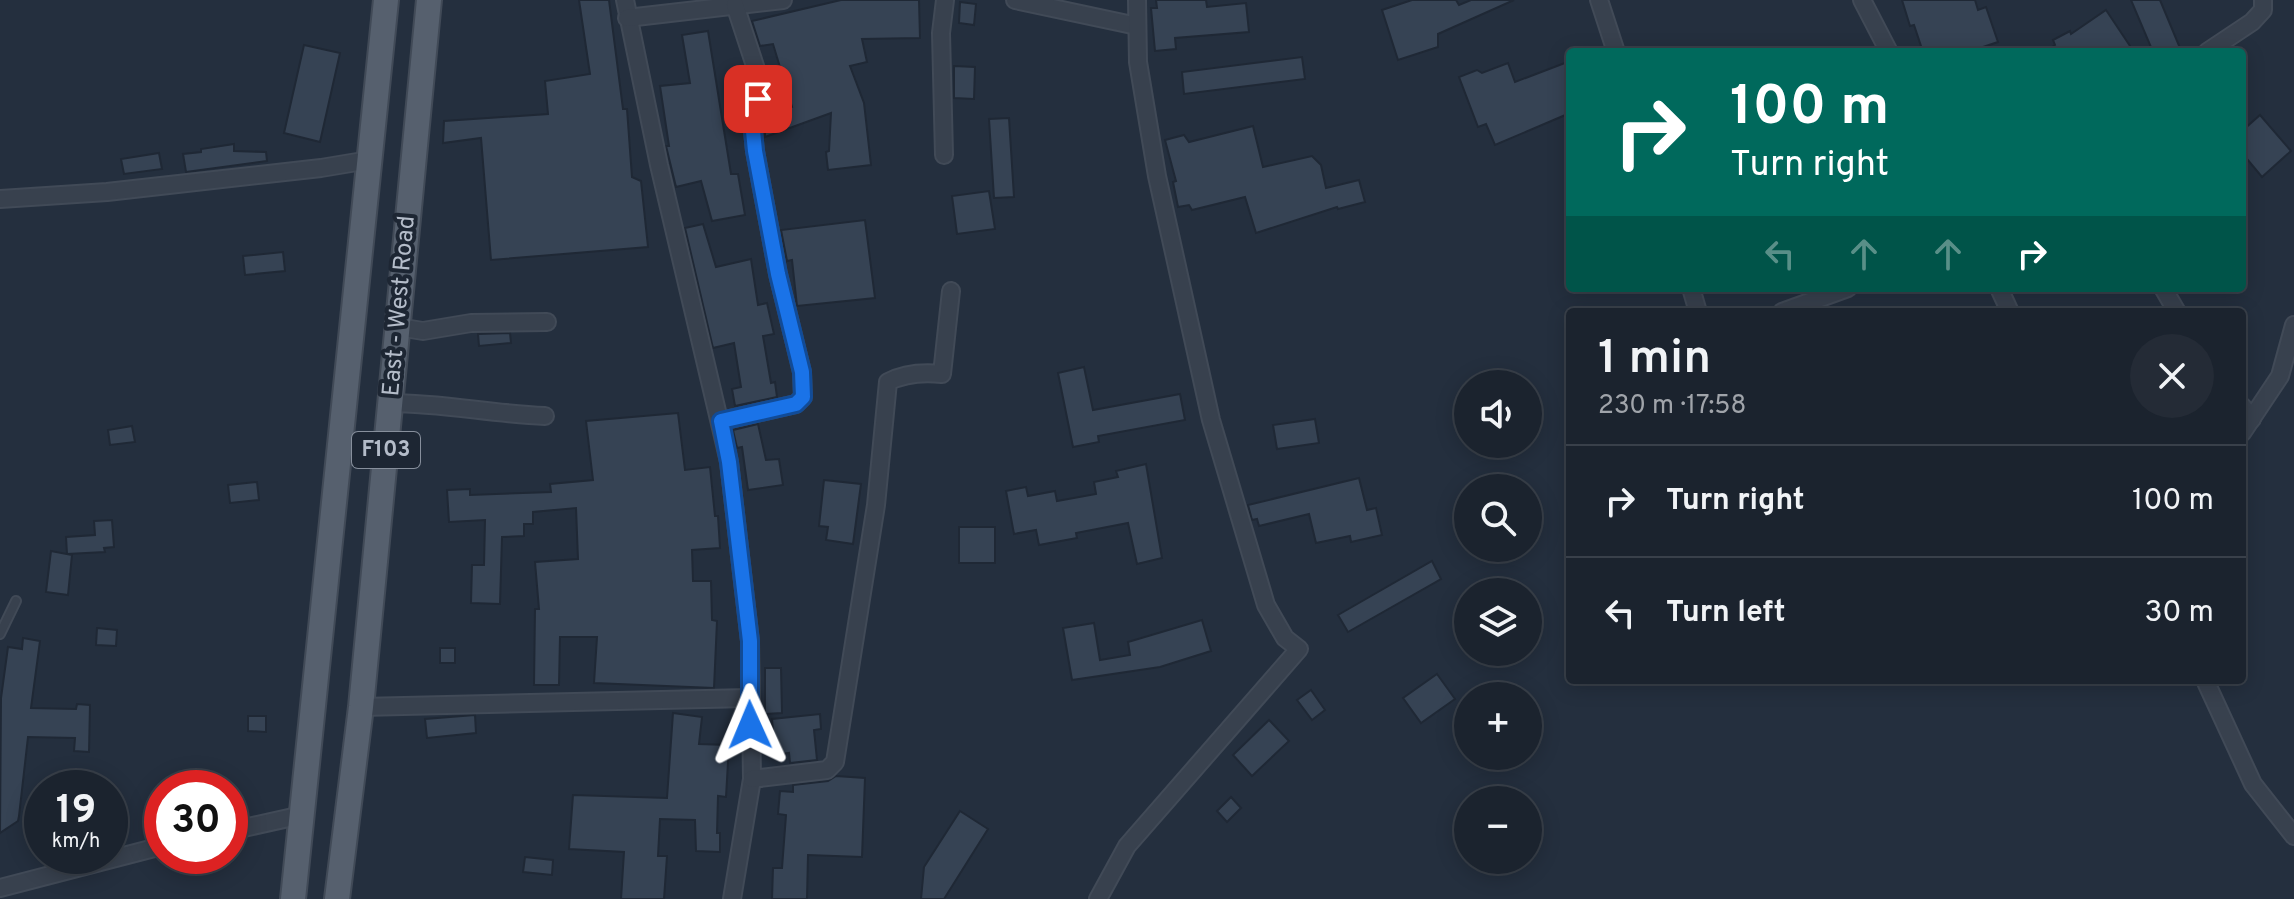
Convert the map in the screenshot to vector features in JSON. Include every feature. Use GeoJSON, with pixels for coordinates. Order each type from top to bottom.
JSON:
{"type":"FeatureCollection","features":[{"type":"Feature","properties":{"kind":"main road","name":"East - West Road"},"geometry":{"type":"LineString","coordinates":[[293,899],[386,0]]}},
{"type":"Feature","properties":{"kind":"main road","name":"East - West Road"},"geometry":{"type":"LineString","coordinates":[[337,899],[361,707],[429,0]]}},
{"type":"Feature","properties":{"kind":"street"},"geometry":{"type":"LineString","coordinates":[[625,0],[666,194],[729,462],[750,641],[752,779],[732,899]]}},
{"type":"Feature","properties":{"kind":"street"},"geometry":{"type":"LineString","coordinates":[[627,18],[783,0]]}},
{"type":"Feature","properties":{"kind":"street"},"geometry":{"type":"LineString","coordinates":[[944,155],[941,33],[945,0]]}},
{"type":"Feature","properties":{"kind":"street"},"geometry":{"type":"LineString","coordinates":[[1015,0],[1137,26]]}},
{"type":"Feature","properties":{"kind":"street"},"geometry":{"type":"LineString","coordinates":[[1098,899],[1127,846],[1299,649],[1285,638],[1266,605],[1211,420],[1157,176],[1138,62],[1137,0]]}},
{"type":"Feature","properties":{"kind":"street"},"geometry":{"type":"LineString","coordinates":[[1599,0],[1615,48]]}},
{"type":"Feature","properties":{"kind":"street"},"geometry":{"type":"LineString","coordinates":[[1862,0],[1887,48]]}},
{"type":"Feature","properties":{"kind":"street"},"geometry":{"type":"LineString","coordinates":[[2213,48],[2252,22],[2263,10],[2263,0]]}},
{"type":"Feature","properties":{"kind":"street"},"geometry":{"type":"LineString","coordinates":[[721,421],[796,404],[803,397],[802,372],[778,274],[755,151],[752,121],[758,99],[758,75],[735,5]]}},
{"type":"Feature","properties":{"kind":"street"},"geometry":{"type":"LineString","coordinates":[[0,199],[107,192],[369,160]]}},
{"type":"Feature","properties":{"kind":"street"},"geometry":{"type":"LineString","coordinates":[[752,779],[827,770],[835,762],[876,505],[888,382],[899,376],[942,374],[951,291]]}},
{"type":"Feature","properties":{"kind":"street"},"geometry":{"type":"LineString","coordinates":[[1793,308],[1837,292]]}},
{"type":"Feature","properties":{"kind":"street"},"geometry":{"type":"LineString","coordinates":[[398,327],[423,331],[471,323],[547,322]]}},
{"type":"Feature","properties":{"kind":"street"},"geometry":{"type":"LineString","coordinates":[[2247,412],[2280,376],[2294,325]]}},
{"type":"Feature","properties":{"kind":"street"},"geometry":{"type":"LineString","coordinates":[[390,403],[426,403],[491,413],[545,416]]}},
{"type":"Feature","properties":{"kind":"street"},"geometry":{"type":"LineString","coordinates":[[2207,684],[2253,784],[2294,836]]}},
{"type":"Feature","properties":{"kind":"street"},"geometry":{"type":"LineString","coordinates":[[361,707],[749,698]]}},
{"type":"Feature","properties":{"kind":"street"},"geometry":{"type":"LineString","coordinates":[[248,827],[302,815]]}},
{"type":"Feature","properties":{"kind":"street"},"geometry":{"type":"LineString","coordinates":[[0,888],[144,851]]}},
{"type":"Feature","properties":{"kind":"lane"},"geometry":{"type":"LineString","coordinates":[[0,634],[16,601]]}},
{"type":"Feature","properties":{"kind":"building"},"geometry":{"type":"Polygon","coordinates":[[[579,0],[609,0],[623,109],[627,109],[632,177],[641,181],[648,247],[491,260],[481,138],[443,143],[444,121],[548,114],[545,81],[590,74],[579,0]]]}},
{"type":"Feature","properties":{"kind":"building"},"geometry":{"type":"Polygon","coordinates":[[[841,0],[919,0],[920,38],[862,39],[867,62],[850,66],[864,103],[871,165],[828,170],[826,152],[829,151],[831,113],[765,137],[765,117],[792,107],[773,44],[760,46],[752,21],[841,0]]]}},
{"type":"Feature","properties":{"kind":"building"},"geometry":{"type":"Polygon","coordinates":[[[1156,0],[1206,0],[1207,7],[1246,3],[1249,32],[1175,38],[1176,49],[1155,51],[1151,8],[1157,8],[1156,0]]]}},
{"type":"Feature","properties":{"kind":"building"},"geometry":{"type":"Polygon","coordinates":[[[1412,0],[1456,0],[1459,5],[1471,0],[1514,0],[1438,34],[1438,47],[1398,60],[1382,10],[1412,0]]]}},
{"type":"Feature","properties":{"kind":"building"},"geometry":{"type":"Polygon","coordinates":[[[1902,0],[1975,0],[1978,10],[1986,7],[1998,42],[1980,48],[1922,48],[1914,25],[1910,26],[1902,0]]]}},
{"type":"Feature","properties":{"kind":"building"},"geometry":{"type":"Polygon","coordinates":[[[2131,0],[2160,0],[2180,48],[2151,48],[2131,0]]]}},
{"type":"Feature","properties":{"kind":"building"},"geometry":{"type":"Polygon","coordinates":[[[960,2],[976,4],[974,25],[959,23],[960,2]]]}},
{"type":"Feature","properties":{"kind":"building"},"geometry":{"type":"Polygon","coordinates":[[[2106,10],[2131,48],[2051,48],[2055,45],[2053,40],[2070,31],[2071,34],[2106,10]]]}},
{"type":"Feature","properties":{"kind":"building"},"geometry":{"type":"Polygon","coordinates":[[[708,31],[731,174],[738,174],[745,215],[712,221],[701,181],[676,187],[666,146],[669,146],[660,86],[690,83],[682,35],[708,31]]]}},
{"type":"Feature","properties":{"kind":"building"},"geometry":{"type":"Polygon","coordinates":[[[304,45],[340,53],[320,142],[284,133],[304,45]]]}},
{"type":"Feature","properties":{"kind":"building"},"geometry":{"type":"Polygon","coordinates":[[[1302,57],[1305,79],[1184,94],[1182,72],[1302,57]]]}},
{"type":"Feature","properties":{"kind":"building"},"geometry":{"type":"Polygon","coordinates":[[[1508,63],[1515,82],[1566,63],[1566,115],[1495,145],[1486,124],[1478,127],[1459,77],[1477,70],[1482,73],[1508,63]]]}},
{"type":"Feature","properties":{"kind":"building"},"geometry":{"type":"Polygon","coordinates":[[[954,66],[975,67],[974,99],[954,98],[954,66]]]}},
{"type":"Feature","properties":{"kind":"building"},"geometry":{"type":"Polygon","coordinates":[[[2260,115],[2291,151],[2262,177],[2246,158],[2246,127],[2260,115]]]}},
{"type":"Feature","properties":{"kind":"building"},"geometry":{"type":"Polygon","coordinates":[[[1009,118],[1014,197],[994,198],[989,119],[1009,118]]]}},
{"type":"Feature","properties":{"kind":"building"},"geometry":{"type":"Polygon","coordinates":[[[1253,126],[1263,167],[1312,156],[1321,165],[1326,188],[1359,180],[1365,202],[1337,207],[1256,233],[1245,197],[1192,210],[1189,205],[1178,207],[1173,182],[1176,181],[1165,140],[1184,135],[1189,142],[1253,126]]]}},
{"type":"Feature","properties":{"kind":"building"},"geometry":{"type":"Polygon","coordinates":[[[234,144],[234,151],[266,152],[267,161],[186,172],[183,154],[234,144]]]}},
{"type":"Feature","properties":{"kind":"building"},"geometry":{"type":"Polygon","coordinates":[[[159,153],[162,169],[124,174],[121,159],[159,153]]]}},
{"type":"Feature","properties":{"kind":"building"},"geometry":{"type":"Polygon","coordinates":[[[989,191],[995,229],[957,234],[952,196],[989,191]]]}},
{"type":"Feature","properties":{"kind":"building"},"geometry":{"type":"Polygon","coordinates":[[[865,220],[875,298],[797,306],[792,260],[787,261],[781,230],[865,220]]]}},
{"type":"Feature","properties":{"kind":"building"},"geometry":{"type":"Polygon","coordinates":[[[703,224],[716,267],[751,259],[758,305],[767,303],[774,334],[763,336],[771,383],[775,382],[777,397],[735,406],[732,389],[741,387],[734,343],[713,348],[685,228],[703,224]]]}},
{"type":"Feature","properties":{"kind":"building"},"geometry":{"type":"Polygon","coordinates":[[[283,252],[285,271],[245,275],[243,256],[283,252]]]}},
{"type":"Feature","properties":{"kind":"building"},"geometry":{"type":"Polygon","coordinates":[[[510,333],[511,343],[479,346],[478,334],[510,333]]]}},
{"type":"Feature","properties":{"kind":"building"},"geometry":{"type":"Polygon","coordinates":[[[1084,367],[1093,410],[1180,394],[1185,420],[1098,436],[1099,442],[1073,447],[1058,373],[1084,367]]]}},
{"type":"Feature","properties":{"kind":"building"},"geometry":{"type":"Polygon","coordinates":[[[678,413],[685,470],[710,467],[715,516],[718,516],[720,548],[692,550],[693,581],[711,581],[712,620],[717,621],[714,688],[594,683],[597,637],[560,637],[559,685],[534,685],[535,609],[539,609],[535,562],[578,559],[576,508],[533,512],[533,524],[524,524],[524,536],[502,537],[500,604],[471,603],[472,565],[484,565],[485,520],[449,522],[447,490],[470,489],[470,495],[551,492],[550,484],[593,480],[586,421],[678,413]]]}},
{"type":"Feature","properties":{"kind":"building"},"geometry":{"type":"Polygon","coordinates":[[[1315,419],[1319,443],[1277,449],[1273,425],[1315,419]]]}},
{"type":"Feature","properties":{"kind":"building"},"geometry":{"type":"Polygon","coordinates":[[[758,424],[766,460],[779,459],[783,485],[748,490],[742,447],[737,448],[733,430],[758,424]]]}},
{"type":"Feature","properties":{"kind":"building"},"geometry":{"type":"Polygon","coordinates":[[[132,426],[135,442],[110,445],[108,430],[132,426]]]}},
{"type":"Feature","properties":{"kind":"building"},"geometry":{"type":"Polygon","coordinates":[[[1146,464],[1162,558],[1137,564],[1128,523],[1076,533],[1077,538],[1039,545],[1036,530],[1014,534],[1006,491],[1026,487],[1028,496],[1055,491],[1057,501],[1096,494],[1094,482],[1118,477],[1116,471],[1146,464]]]}},
{"type":"Feature","properties":{"kind":"building"},"geometry":{"type":"Polygon","coordinates":[[[1359,478],[1367,510],[1376,508],[1382,535],[1351,542],[1350,536],[1316,543],[1309,514],[1259,526],[1257,519],[1252,520],[1248,505],[1359,478]]]}},
{"type":"Feature","properties":{"kind":"building"},"geometry":{"type":"Polygon","coordinates":[[[824,480],[861,484],[853,544],[826,540],[828,527],[819,526],[824,480]]]}},
{"type":"Feature","properties":{"kind":"building"},"geometry":{"type":"Polygon","coordinates":[[[257,482],[259,500],[230,503],[228,485],[257,482]]]}},
{"type":"Feature","properties":{"kind":"building"},"geometry":{"type":"Polygon","coordinates":[[[112,520],[114,547],[104,548],[105,552],[67,554],[66,537],[95,535],[94,521],[112,520]]]}},
{"type":"Feature","properties":{"kind":"building"},"geometry":{"type":"Polygon","coordinates":[[[959,527],[995,527],[995,563],[959,563],[959,527]]]}},
{"type":"Feature","properties":{"kind":"building"},"geometry":{"type":"Polygon","coordinates":[[[51,551],[72,555],[68,595],[46,592],[51,551]]]}},
{"type":"Feature","properties":{"kind":"building"},"geometry":{"type":"Polygon","coordinates":[[[1432,561],[1441,579],[1348,632],[1338,615],[1432,561]]]}},
{"type":"Feature","properties":{"kind":"building"},"geometry":{"type":"Polygon","coordinates":[[[1202,620],[1211,651],[1160,667],[1072,680],[1063,628],[1094,623],[1100,660],[1130,655],[1128,642],[1202,620]]]}},
{"type":"Feature","properties":{"kind":"building"},"geometry":{"type":"Polygon","coordinates":[[[97,628],[117,630],[116,646],[96,645],[97,628]]]}},
{"type":"Feature","properties":{"kind":"building"},"geometry":{"type":"Polygon","coordinates":[[[23,638],[40,641],[31,708],[76,709],[77,704],[90,705],[89,752],[74,751],[75,738],[28,737],[18,821],[0,833],[1,698],[8,647],[22,649],[23,638]]]}},
{"type":"Feature","properties":{"kind":"building"},"geometry":{"type":"Polygon","coordinates":[[[440,648],[455,648],[455,663],[440,663],[440,648]]]}},
{"type":"Feature","properties":{"kind":"building"},"geometry":{"type":"Polygon","coordinates":[[[765,668],[781,668],[782,713],[765,714],[765,668]]]}},
{"type":"Feature","properties":{"kind":"building"},"geometry":{"type":"Polygon","coordinates":[[[1437,674],[1454,700],[1421,723],[1403,698],[1437,674]]]}},
{"type":"Feature","properties":{"kind":"building"},"geometry":{"type":"Polygon","coordinates":[[[1311,690],[1325,710],[1312,720],[1297,700],[1311,690]]]}},
{"type":"Feature","properties":{"kind":"building"},"geometry":{"type":"Polygon","coordinates":[[[673,713],[702,717],[699,744],[729,745],[726,797],[718,796],[720,852],[696,851],[695,820],[660,819],[658,856],[667,856],[664,899],[621,899],[624,852],[569,849],[573,795],[667,798],[673,713]]]}},
{"type":"Feature","properties":{"kind":"building"},"geometry":{"type":"Polygon","coordinates":[[[820,714],[821,729],[814,730],[817,760],[790,763],[789,753],[775,755],[772,719],[820,714]]]}},
{"type":"Feature","properties":{"kind":"building"},"geometry":{"type":"Polygon","coordinates":[[[475,715],[476,733],[427,738],[425,719],[475,715]]]}},
{"type":"Feature","properties":{"kind":"building"},"geometry":{"type":"Polygon","coordinates":[[[248,716],[266,716],[266,732],[248,731],[248,716]]]}},
{"type":"Feature","properties":{"kind":"building"},"geometry":{"type":"Polygon","coordinates":[[[1269,720],[1289,741],[1252,776],[1233,755],[1269,720]]]}},
{"type":"Feature","properties":{"kind":"building"},"geometry":{"type":"Polygon","coordinates":[[[836,776],[865,778],[862,857],[808,855],[807,899],[772,899],[773,868],[782,868],[786,815],[778,814],[780,791],[793,792],[793,785],[828,781],[836,776]]]}},
{"type":"Feature","properties":{"kind":"building"},"geometry":{"type":"Polygon","coordinates":[[[1231,797],[1241,808],[1227,822],[1217,811],[1231,797]]]}},
{"type":"Feature","properties":{"kind":"building"},"geometry":{"type":"Polygon","coordinates":[[[960,811],[988,829],[944,899],[921,899],[924,867],[960,811]]]}},
{"type":"Feature","properties":{"kind":"building"},"geometry":{"type":"Polygon","coordinates":[[[525,857],[553,860],[552,875],[523,872],[525,857]]]}},
{"type":"Feature","properties":{"kind":"route"},"geometry":{"type":"LineString","coordinates":[[750,725],[750,641],[729,462],[721,421],[796,404],[803,397],[802,372],[778,274],[755,151],[752,121],[758,99]]}}]}
